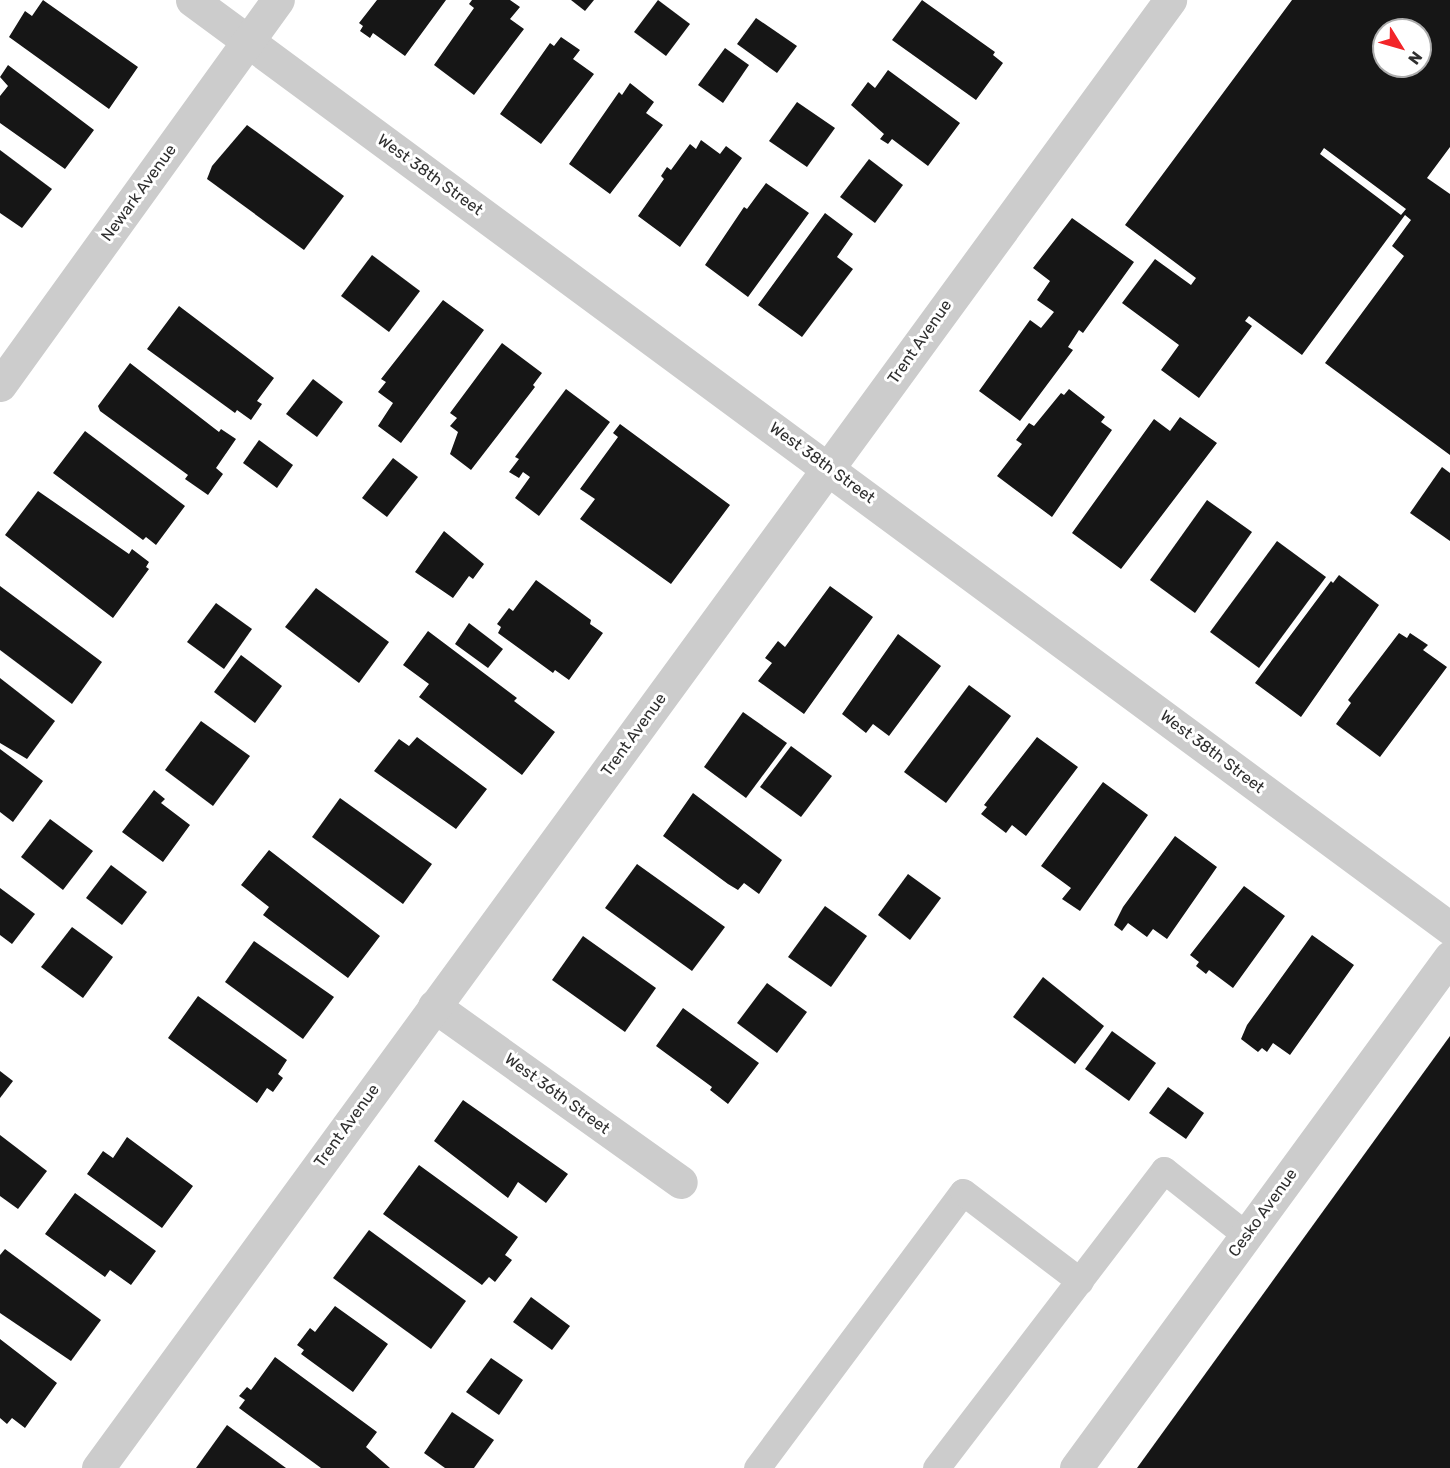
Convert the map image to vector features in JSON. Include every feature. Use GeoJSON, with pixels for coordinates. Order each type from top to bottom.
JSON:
{"type":"FeatureCollection","features":[{"type":"Feature","properties":{"kind":"street","name":"West 38th Street"},"geometry":{"type":"LineString","coordinates":[[192,0],[1450,928]]}},
{"type":"Feature","properties":{"kind":"street","name":"Newark Avenue"},"geometry":{"type":"LineString","coordinates":[[0,385],[278,0]]}},
{"type":"Feature","properties":{"kind":"street","name":"Trent Avenue"},"geometry":{"type":"LineString","coordinates":[[98,1468],[434,1006],[830,469],[1039,175],[1170,0]]}},
{"type":"Feature","properties":{"kind":"street","name":"Cesko Avenue"},"geometry":{"type":"LineString","coordinates":[[1076,1468],[1450,957]]}},
{"type":"Feature","properties":{"kind":"street","name":"West 36th Street"},"geometry":{"type":"LineString","coordinates":[[434,1006],[681,1182]]}},
{"type":"Feature","properties":{"kind":"lane"},"geometry":{"type":"LineString","coordinates":[[936,1468],[1164,1170],[1246,1235]]}},
{"type":"Feature","properties":{"kind":"lane"},"geometry":{"type":"LineString","coordinates":[[757,1468],[963,1192],[1080,1281]]}},
{"type":"Feature","properties":{"kind":"building"},"geometry":{"type":"Polygon","coordinates":[[[43,0],[138,67],[109,109],[9,37],[25,11],[32,16],[43,0]]]}},
{"type":"Feature","properties":{"kind":"building"},"geometry":{"type":"Polygon","coordinates":[[[377,0],[446,0],[405,56],[373,33],[370,38],[360,31],[363,26],[359,23],[377,0]]]}},
{"type":"Feature","properties":{"kind":"building"},"geometry":{"type":"Polygon","coordinates":[[[472,0],[510,0],[520,7],[510,19],[524,29],[474,95],[434,65],[474,8],[469,4],[472,0]]]}},
{"type":"Feature","properties":{"kind":"building"},"geometry":{"type":"Polygon","coordinates":[[[571,0],[594,0],[585,11],[571,0]]]}},
{"type":"Feature","properties":{"kind":"building"},"geometry":{"type":"Polygon","coordinates":[[[658,0],[690,24],[666,56],[634,32],[658,0]]]}},
{"type":"Feature","properties":{"kind":"building"},"geometry":{"type":"Polygon","coordinates":[[[922,0],[995,52],[993,55],[1003,63],[976,100],[892,40],[922,0]]]}},
{"type":"Feature","properties":{"kind":"building"},"geometry":{"type":"Polygon","coordinates":[[[1292,0],[1450,0],[1450,147],[1427,178],[1450,194],[1450,455],[1325,363],[1404,256],[1392,246],[1411,220],[1405,215],[1302,355],[1249,316],[1245,321],[1252,326],[1199,398],[1161,370],[1179,345],[1122,303],[1155,259],[1191,285],[1196,278],[1125,225],[1292,0]],[[1324,148],[1320,154],[1401,215],[1406,209],[1324,148]]]}},
{"type":"Feature","properties":{"kind":"building"},"geometry":{"type":"Polygon","coordinates":[[[756,18],[797,46],[777,73],[737,44],[756,18]]]}},
{"type":"Feature","properties":{"kind":"building"},"geometry":{"type":"Polygon","coordinates":[[[561,37],[580,50],[573,59],[594,74],[541,144],[500,114],[550,43],[554,46],[561,37]]]}},
{"type":"Feature","properties":{"kind":"building"},"geometry":{"type":"Polygon","coordinates":[[[725,48],[749,65],[723,103],[698,85],[725,48]]]}},
{"type":"Feature","properties":{"kind":"building"},"geometry":{"type":"Polygon","coordinates":[[[8,65],[94,130],[65,169],[0,123],[0,96],[8,86],[0,77],[8,65]]]}},
{"type":"Feature","properties":{"kind":"building"},"geometry":{"type":"Polygon","coordinates":[[[888,70],[960,123],[928,166],[892,139],[888,144],[880,139],[884,134],[851,105],[868,82],[875,88],[888,70]]]}},
{"type":"Feature","properties":{"kind":"building"},"geometry":{"type":"Polygon","coordinates":[[[630,83],[654,102],[646,113],[663,125],[610,194],[569,164],[619,92],[622,95],[630,83]]]}},
{"type":"Feature","properties":{"kind":"building"},"geometry":{"type":"Polygon","coordinates":[[[797,102],[835,128],[807,167],[769,141],[797,102]]]}},
{"type":"Feature","properties":{"kind":"building"},"geometry":{"type":"Polygon","coordinates":[[[247,125],[344,196],[304,250],[207,179],[212,166],[247,125]]]}},
{"type":"Feature","properties":{"kind":"building"},"geometry":{"type":"Polygon","coordinates":[[[701,140],[720,154],[726,146],[742,158],[680,247],[638,216],[664,179],[661,176],[667,167],[671,170],[690,144],[696,149],[701,140]]]}},
{"type":"Feature","properties":{"kind":"building"},"geometry":{"type":"Polygon","coordinates":[[[0,150],[52,189],[22,228],[0,213],[0,150]]]}},
{"type":"Feature","properties":{"kind":"building"},"geometry":{"type":"Polygon","coordinates":[[[869,159],[903,185],[875,223],[840,197],[869,159]]]}},
{"type":"Feature","properties":{"kind":"building"},"geometry":{"type":"Polygon","coordinates":[[[766,183],[809,213],[748,297],[705,265],[744,207],[747,209],[766,183]]]}},
{"type":"Feature","properties":{"kind":"building"},"geometry":{"type":"Polygon","coordinates":[[[825,213],[853,234],[837,257],[853,269],[802,337],[758,305],[825,213]]]}},
{"type":"Feature","properties":{"kind":"building"},"geometry":{"type":"Polygon","coordinates":[[[1072,218],[1134,262],[1083,333],[1079,330],[1068,347],[1073,350],[1020,421],[979,391],[1030,320],[1041,328],[1054,312],[1037,300],[1050,281],[1033,268],[1072,218]]]}},
{"type":"Feature","properties":{"kind":"building"},"geometry":{"type":"Polygon","coordinates":[[[372,255],[420,291],[389,332],[341,296],[372,255]]]}},
{"type":"Feature","properties":{"kind":"building"},"geometry":{"type":"Polygon","coordinates":[[[443,300],[484,330],[401,443],[378,426],[393,403],[378,392],[386,382],[381,379],[443,300]]]}},
{"type":"Feature","properties":{"kind":"building"},"geometry":{"type":"Polygon","coordinates":[[[179,306],[274,378],[257,401],[262,404],[251,420],[237,410],[235,413],[147,349],[179,306]]]}},
{"type":"Feature","properties":{"kind":"building"},"geometry":{"type":"Polygon","coordinates":[[[502,343],[542,373],[533,385],[535,387],[471,470],[450,454],[458,432],[450,426],[457,418],[450,413],[502,343]]]}},
{"type":"Feature","properties":{"kind":"building"},"geometry":{"type":"Polygon","coordinates":[[[130,363],[219,432],[221,429],[236,439],[216,468],[223,474],[208,495],[185,479],[188,475],[100,411],[98,406],[130,363]]]}},
{"type":"Feature","properties":{"kind":"building"},"geometry":{"type":"Polygon","coordinates":[[[313,379],[343,402],[317,437],[286,414],[313,379]]]}},
{"type":"Feature","properties":{"kind":"building"},"geometry":{"type":"Polygon","coordinates":[[[566,389],[610,422],[539,516],[515,498],[530,477],[523,472],[519,478],[509,472],[519,459],[515,457],[566,389]]]}},
{"type":"Feature","properties":{"kind":"building"},"geometry":{"type":"Polygon","coordinates":[[[1069,389],[1105,417],[1101,422],[1112,430],[1052,517],[997,476],[1022,444],[1016,440],[1029,423],[1034,426],[1061,393],[1064,395],[1069,389]]]}},
{"type":"Feature","properties":{"kind":"building"},"geometry":{"type":"Polygon","coordinates":[[[1180,417],[1217,443],[1121,569],[1072,533],[1154,419],[1170,431],[1180,417]]]}},
{"type":"Feature","properties":{"kind":"building"},"geometry":{"type":"Polygon","coordinates":[[[620,424],[730,505],[671,584],[580,519],[595,499],[580,489],[618,437],[613,433],[620,424]]]}},
{"type":"Feature","properties":{"kind":"building"},"geometry":{"type":"Polygon","coordinates":[[[85,431],[185,506],[156,545],[146,537],[143,540],[53,473],[85,431]]]}},
{"type":"Feature","properties":{"kind":"building"},"geometry":{"type":"Polygon","coordinates":[[[259,440],[293,465],[277,488],[243,463],[259,440]]]}},
{"type":"Feature","properties":{"kind":"building"},"geometry":{"type":"Polygon","coordinates":[[[393,458],[418,477],[387,517],[362,498],[393,458]]]}},
{"type":"Feature","properties":{"kind":"building"},"geometry":{"type":"Polygon","coordinates":[[[1442,467],[1450,473],[1450,541],[1410,513],[1442,467]]]}},
{"type":"Feature","properties":{"kind":"building"},"geometry":{"type":"Polygon","coordinates":[[[38,491],[129,554],[132,549],[149,562],[146,567],[149,569],[113,618],[5,535],[38,491]]]}},
{"type":"Feature","properties":{"kind":"building"},"geometry":{"type":"Polygon","coordinates":[[[1207,500],[1252,532],[1195,613],[1150,580],[1207,500]]]}},
{"type":"Feature","properties":{"kind":"building"},"geometry":{"type":"Polygon","coordinates":[[[444,531],[484,564],[473,579],[469,576],[453,598],[415,572],[444,531]]]}},
{"type":"Feature","properties":{"kind":"building"},"geometry":{"type":"Polygon","coordinates":[[[1277,541],[1326,577],[1259,668],[1210,632],[1277,541]]]}},
{"type":"Feature","properties":{"kind":"building"},"geometry":{"type":"Polygon","coordinates":[[[1339,575],[1379,605],[1301,717],[1255,683],[1331,581],[1333,583],[1339,575]]]}},
{"type":"Feature","properties":{"kind":"building"},"geometry":{"type":"Polygon","coordinates":[[[536,580],[591,620],[590,624],[603,633],[569,680],[555,670],[553,673],[498,633],[501,627],[497,624],[509,608],[513,611],[536,580]]]}},
{"type":"Feature","properties":{"kind":"building"},"geometry":{"type":"Polygon","coordinates":[[[0,586],[102,662],[72,704],[0,650],[0,586]]]}},
{"type":"Feature","properties":{"kind":"building"},"geometry":{"type":"Polygon","coordinates":[[[830,586],[873,617],[804,714],[758,681],[772,663],[765,658],[778,641],[785,647],[830,586]]]}},
{"type":"Feature","properties":{"kind":"building"},"geometry":{"type":"Polygon","coordinates":[[[316,588],[389,642],[359,683],[285,627],[316,588]]]}},
{"type":"Feature","properties":{"kind":"building"},"geometry":{"type":"Polygon","coordinates":[[[216,603],[252,629],[224,669],[187,642],[216,603]]]}},
{"type":"Feature","properties":{"kind":"building"},"geometry":{"type":"Polygon","coordinates":[[[469,623],[503,649],[488,668],[455,644],[469,623]]]}},
{"type":"Feature","properties":{"kind":"building"},"geometry":{"type":"Polygon","coordinates":[[[428,631],[517,698],[514,701],[555,732],[522,775],[419,697],[429,684],[403,665],[428,631]]]}},
{"type":"Feature","properties":{"kind":"building"},"geometry":{"type":"Polygon","coordinates":[[[1399,633],[1407,638],[1410,633],[1428,645],[1423,650],[1447,667],[1380,757],[1336,724],[1351,703],[1348,700],[1399,633]]]}},
{"type":"Feature","properties":{"kind":"building"},"geometry":{"type":"Polygon","coordinates":[[[898,634],[941,666],[889,736],[873,724],[866,733],[842,714],[898,634]]]}},
{"type":"Feature","properties":{"kind":"building"},"geometry":{"type":"Polygon","coordinates":[[[241,655],[282,686],[255,723],[214,692],[241,655]]]}},
{"type":"Feature","properties":{"kind":"building"},"geometry":{"type":"Polygon","coordinates":[[[0,678],[55,721],[27,759],[0,743],[0,678]]]}},
{"type":"Feature","properties":{"kind":"building"},"geometry":{"type":"Polygon","coordinates":[[[969,685],[1011,716],[946,803],[904,772],[969,685]]]}},
{"type":"Feature","properties":{"kind":"building"},"geometry":{"type":"Polygon","coordinates":[[[743,712],[787,743],[746,798],[704,767],[743,712]]]}},
{"type":"Feature","properties":{"kind":"building"},"geometry":{"type":"Polygon","coordinates":[[[201,721],[250,756],[213,806],[165,770],[201,721]]]}},
{"type":"Feature","properties":{"kind":"building"},"geometry":{"type":"Polygon","coordinates":[[[417,737],[487,789],[456,829],[374,771],[399,739],[409,746],[417,737]]]}},
{"type":"Feature","properties":{"kind":"building"},"geometry":{"type":"Polygon","coordinates":[[[1037,737],[1078,767],[1026,836],[1012,825],[1006,833],[981,814],[987,807],[984,805],[1037,737]]]}},
{"type":"Feature","properties":{"kind":"building"},"geometry":{"type":"Polygon","coordinates":[[[791,746],[832,776],[801,817],[760,787],[791,746]]]}},
{"type":"Feature","properties":{"kind":"building"},"geometry":{"type":"Polygon","coordinates":[[[0,749],[43,781],[13,822],[0,812],[0,749]]]}},
{"type":"Feature","properties":{"kind":"building"},"geometry":{"type":"Polygon","coordinates":[[[1103,782],[1148,815],[1080,911],[1062,899],[1071,888],[1041,866],[1103,782]]]}},
{"type":"Feature","properties":{"kind":"building"},"geometry":{"type":"Polygon","coordinates":[[[154,790],[165,799],[161,803],[190,825],[163,862],[122,832],[154,790]]]}},
{"type":"Feature","properties":{"kind":"building"},"geometry":{"type":"Polygon","coordinates":[[[693,793],[782,860],[759,894],[744,883],[738,890],[728,884],[663,836],[693,793]]]}},
{"type":"Feature","properties":{"kind":"building"},"geometry":{"type":"Polygon","coordinates":[[[340,798],[432,864],[403,904],[312,837],[340,798]]]}},
{"type":"Feature","properties":{"kind":"building"},"geometry":{"type":"Polygon","coordinates":[[[50,819],[93,851],[63,890],[21,857],[50,819]]]}},
{"type":"Feature","properties":{"kind":"building"},"geometry":{"type":"Polygon","coordinates":[[[1175,836],[1217,867],[1167,939],[1153,929],[1147,937],[1128,923],[1122,931],[1114,925],[1123,907],[1175,836]]]}},
{"type":"Feature","properties":{"kind":"building"},"geometry":{"type":"Polygon","coordinates":[[[269,850],[380,936],[348,978],[263,915],[269,907],[241,885],[269,850]]]}},
{"type":"Feature","properties":{"kind":"building"},"geometry":{"type":"Polygon","coordinates":[[[637,864],[725,927],[692,971],[605,908],[637,864]]]}},
{"type":"Feature","properties":{"kind":"building"},"geometry":{"type":"Polygon","coordinates":[[[111,865],[147,892],[122,925],[86,898],[111,865]]]}},
{"type":"Feature","properties":{"kind":"building"},"geometry":{"type":"Polygon","coordinates":[[[908,874],[941,898],[910,940],[878,915],[908,874]]]}},
{"type":"Feature","properties":{"kind":"building"},"geometry":{"type":"Polygon","coordinates":[[[1244,886],[1285,916],[1233,988],[1209,970],[1206,974],[1196,966],[1199,962],[1190,955],[1244,886]]]}},
{"type":"Feature","properties":{"kind":"building"},"geometry":{"type":"Polygon","coordinates":[[[0,888],[35,914],[12,944],[0,935],[0,888]]]}},
{"type":"Feature","properties":{"kind":"building"},"geometry":{"type":"Polygon","coordinates":[[[825,906],[867,936],[831,987],[788,957],[825,906]]]}},
{"type":"Feature","properties":{"kind":"building"},"geometry":{"type":"Polygon","coordinates":[[[72,927],[113,957],[83,998],[41,967],[72,927]]]}},
{"type":"Feature","properties":{"kind":"building"},"geometry":{"type":"Polygon","coordinates":[[[1312,935],[1354,965],[1290,1055],[1273,1043],[1267,1052],[1262,1048],[1258,1052],[1241,1039],[1247,1025],[1312,935]]]}},
{"type":"Feature","properties":{"kind":"building"},"geometry":{"type":"Polygon","coordinates":[[[583,936],[656,988],[625,1032],[552,980],[583,936]]]}},
{"type":"Feature","properties":{"kind":"building"},"geometry":{"type":"Polygon","coordinates":[[[254,941],[334,997],[303,1039],[225,982],[254,941]]]}},
{"type":"Feature","properties":{"kind":"building"},"geometry":{"type":"Polygon","coordinates":[[[1043,977],[1104,1026],[1075,1064],[1013,1017],[1043,977]]]}},
{"type":"Feature","properties":{"kind":"building"},"geometry":{"type":"Polygon","coordinates":[[[767,983],[807,1012],[777,1053],[737,1023],[767,983]]]}},
{"type":"Feature","properties":{"kind":"building"},"geometry":{"type":"Polygon","coordinates":[[[198,996],[287,1060],[278,1074],[283,1078],[273,1092],[267,1088],[257,1103],[168,1038],[198,996]]]}},
{"type":"Feature","properties":{"kind":"building"},"geometry":{"type":"Polygon","coordinates":[[[683,1008],[759,1063],[728,1104],[710,1090],[712,1087],[656,1046],[683,1008]]]}},
{"type":"Feature","properties":{"kind":"building"},"geometry":{"type":"Polygon","coordinates":[[[1112,1031],[1156,1063],[1129,1101],[1085,1069],[1112,1031]]]}},
{"type":"Feature","properties":{"kind":"building"},"geometry":{"type":"Polygon","coordinates":[[[1450,1036],[1450,1468],[1137,1468],[1450,1036]]]}},
{"type":"Feature","properties":{"kind":"building"},"geometry":{"type":"Polygon","coordinates":[[[0,1071],[13,1081],[0,1098],[0,1071]]]}},
{"type":"Feature","properties":{"kind":"building"},"geometry":{"type":"Polygon","coordinates":[[[1168,1087],[1204,1113],[1186,1139],[1149,1113],[1168,1087]]]}},
{"type":"Feature","properties":{"kind":"building"},"geometry":{"type":"Polygon","coordinates":[[[463,1100],[568,1174],[546,1203],[518,1182],[508,1198],[434,1141],[463,1100]]]}},
{"type":"Feature","properties":{"kind":"building"},"geometry":{"type":"Polygon","coordinates":[[[0,1135],[47,1171],[18,1209],[0,1196],[0,1135]]]}},
{"type":"Feature","properties":{"kind":"building"},"geometry":{"type":"Polygon","coordinates":[[[127,1137],[193,1186],[162,1228],[87,1174],[103,1151],[113,1158],[127,1137]]]}},
{"type":"Feature","properties":{"kind":"building"},"geometry":{"type":"Polygon","coordinates":[[[419,1165],[518,1237],[505,1255],[512,1260],[495,1282],[489,1277],[482,1285],[383,1214],[419,1165]]]}},
{"type":"Feature","properties":{"kind":"building"},"geometry":{"type":"Polygon","coordinates":[[[75,1193],[156,1251],[131,1285],[110,1270],[105,1277],[45,1234],[75,1193]]]}},
{"type":"Feature","properties":{"kind":"building"},"geometry":{"type":"Polygon","coordinates":[[[369,1230],[466,1301],[431,1349],[333,1278],[369,1230]]]}},
{"type":"Feature","properties":{"kind":"building"},"geometry":{"type":"Polygon","coordinates":[[[5,1249],[101,1320],[71,1361],[0,1313],[0,1255],[5,1249]]]}},
{"type":"Feature","properties":{"kind":"building"},"geometry":{"type":"Polygon","coordinates":[[[531,1297],[570,1326],[552,1350],[513,1322],[531,1297]]]}},
{"type":"Feature","properties":{"kind":"building"},"geometry":{"type":"Polygon","coordinates":[[[335,1306],[388,1344],[353,1392],[301,1354],[304,1350],[297,1345],[310,1328],[315,1332],[335,1306]]]}},
{"type":"Feature","properties":{"kind":"building"},"geometry":{"type":"Polygon","coordinates":[[[0,1339],[57,1383],[25,1428],[12,1418],[7,1424],[0,1418],[0,1339]]]}},
{"type":"Feature","properties":{"kind":"building"},"geometry":{"type":"Polygon","coordinates":[[[275,1357],[377,1432],[366,1447],[390,1468],[321,1468],[239,1408],[245,1400],[239,1396],[247,1387],[251,1390],[275,1357]]]}},
{"type":"Feature","properties":{"kind":"building"},"geometry":{"type":"Polygon","coordinates":[[[491,1358],[523,1380],[499,1415],[466,1392],[491,1358]]]}},
{"type":"Feature","properties":{"kind":"building"},"geometry":{"type":"Polygon","coordinates":[[[452,1412],[494,1440],[474,1468],[445,1468],[424,1453],[452,1412]]]}},
{"type":"Feature","properties":{"kind":"building"},"geometry":{"type":"Polygon","coordinates":[[[227,1425],[286,1468],[196,1468],[227,1425]]]}}]}
